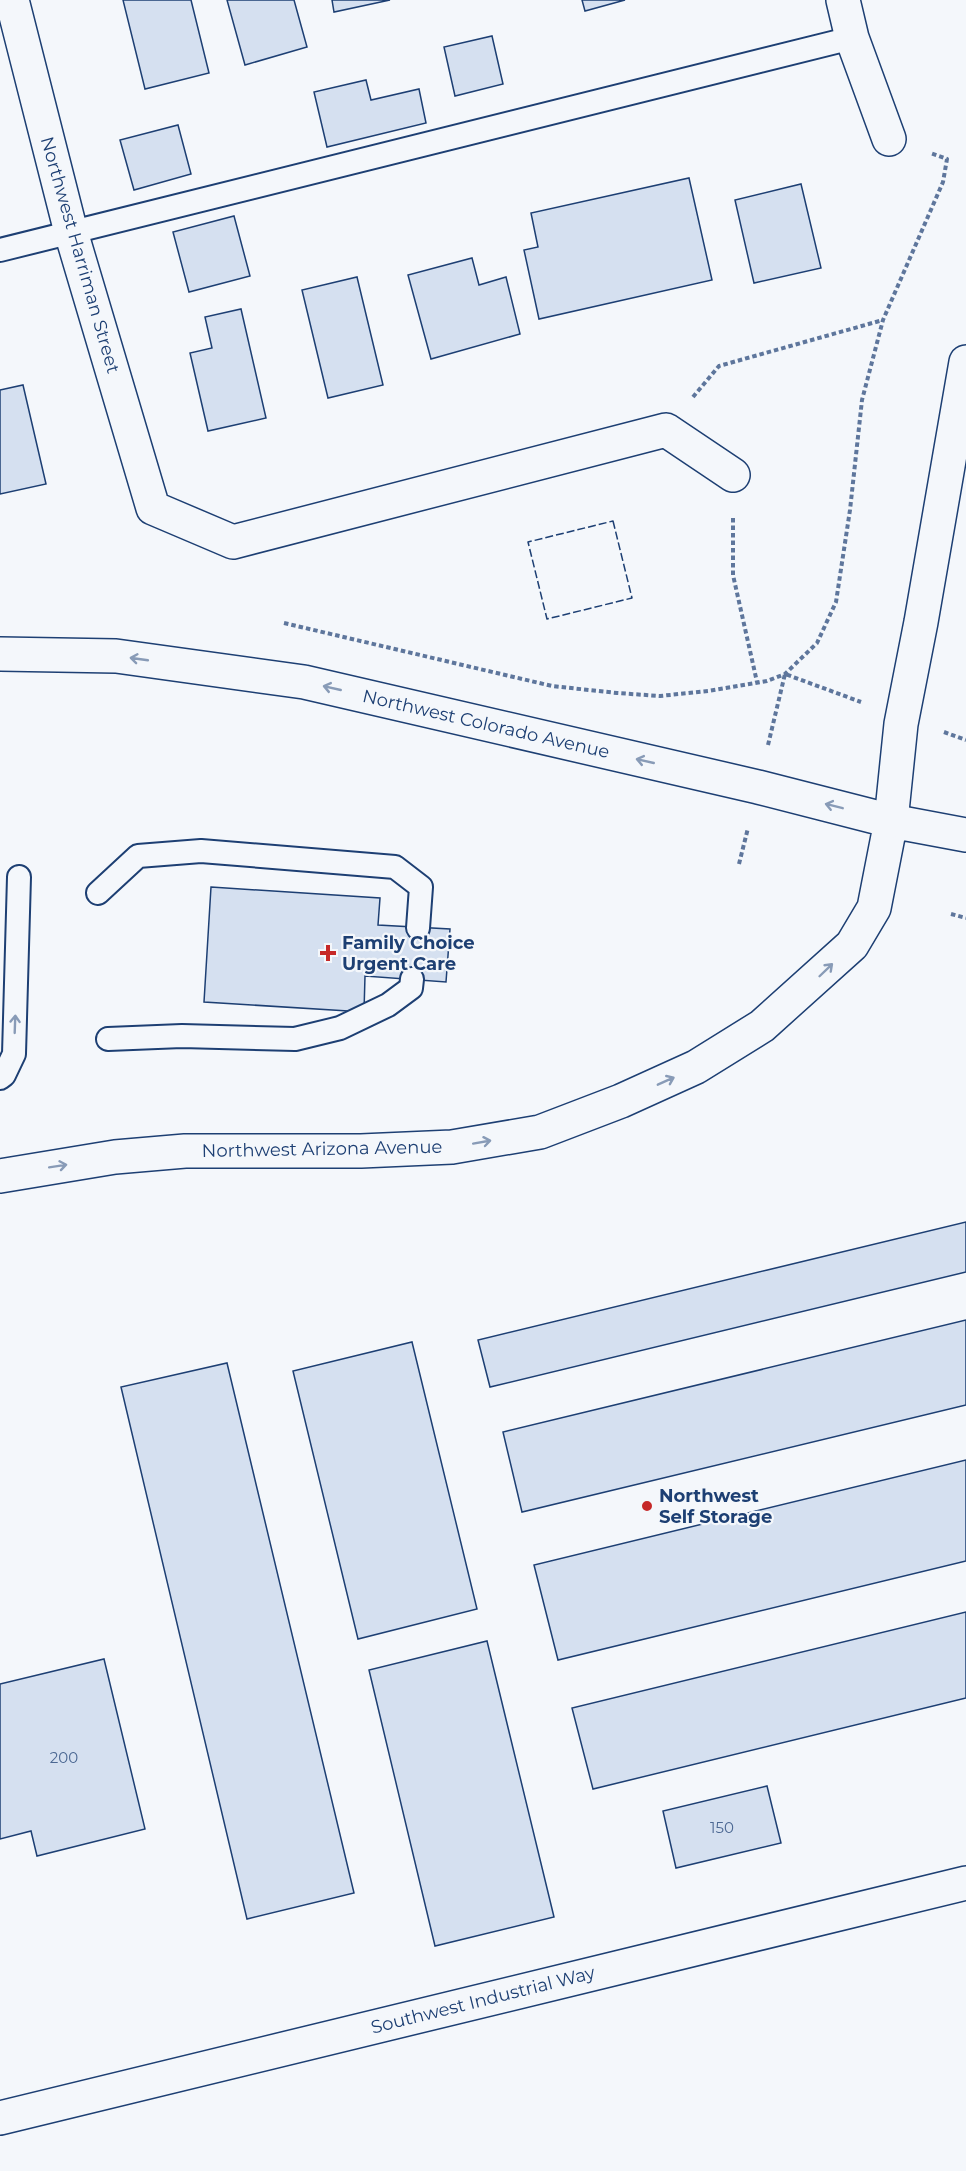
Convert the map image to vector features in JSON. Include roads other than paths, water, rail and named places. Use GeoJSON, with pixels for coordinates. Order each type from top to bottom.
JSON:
{"type":"FeatureCollection","features":[{"type":"Feature","properties":{"kind":"main road","name":"Northwest Harriman Street"},"geometry":{"type":"LineString","coordinates":[[12,0],[71,232],[153,508],[233,542],[666,430],[734,475]]}},
{"type":"Feature","properties":{"kind":"main road"},"geometry":{"type":"LineString","coordinates":[[843,0],[852,38],[889,140]]}},
{"type":"Feature","properties":{"kind":"main road","name":"Northwest Arizona Avenue"},"geometry":{"type":"LineString","coordinates":[[0,1176],[115,1157],[185,1151],[361,1151],[452,1147],[540,1132],[621,1101],[696,1067],[762,1026],[852,945],[874,908],[891,821],[902,717],[921,622],[966,362]]}},
{"type":"Feature","properties":{"kind":"main road","name":"Northwest Colorado Avenue"},"geometry":{"type":"LineString","coordinates":[[0,654],[116,656],[304,682],[758,787],[891,821],[966,835]]}},
{"type":"Feature","properties":{"kind":"main road","name":"Southwest Industrial Way"},"geometry":{"type":"LineString","coordinates":[[0,2118],[966,1884]]}},
{"type":"Feature","properties":{"kind":"lane"},"geometry":{"type":"LineString","coordinates":[[0,250],[852,38]]}},
{"type":"Feature","properties":{"kind":"lane"},"geometry":{"type":"LineString","coordinates":[[98,893],[138,856],[201,851],[395,867],[421,886],[418,928]]}},
{"type":"Feature","properties":{"kind":"lane"},"geometry":{"type":"LineString","coordinates":[[0,1078],[4,1075],[14,1054],[19,877]]}},
{"type":"Feature","properties":{"kind":"lane"},"geometry":{"type":"LineString","coordinates":[[108,1039],[182,1036],[295,1039],[340,1028],[388,1005],[411,988],[412,979]]}},
{"type":"Feature","properties":{"kind":"place","name":"Family Choice Urgent Care"},"geometry":{"type":"Point","coordinates":[328,953]}},
{"type":"Feature","properties":{"kind":"place","name":"Northwest Self Storage"},"geometry":{"type":"Point","coordinates":[647,1506]}}]}
